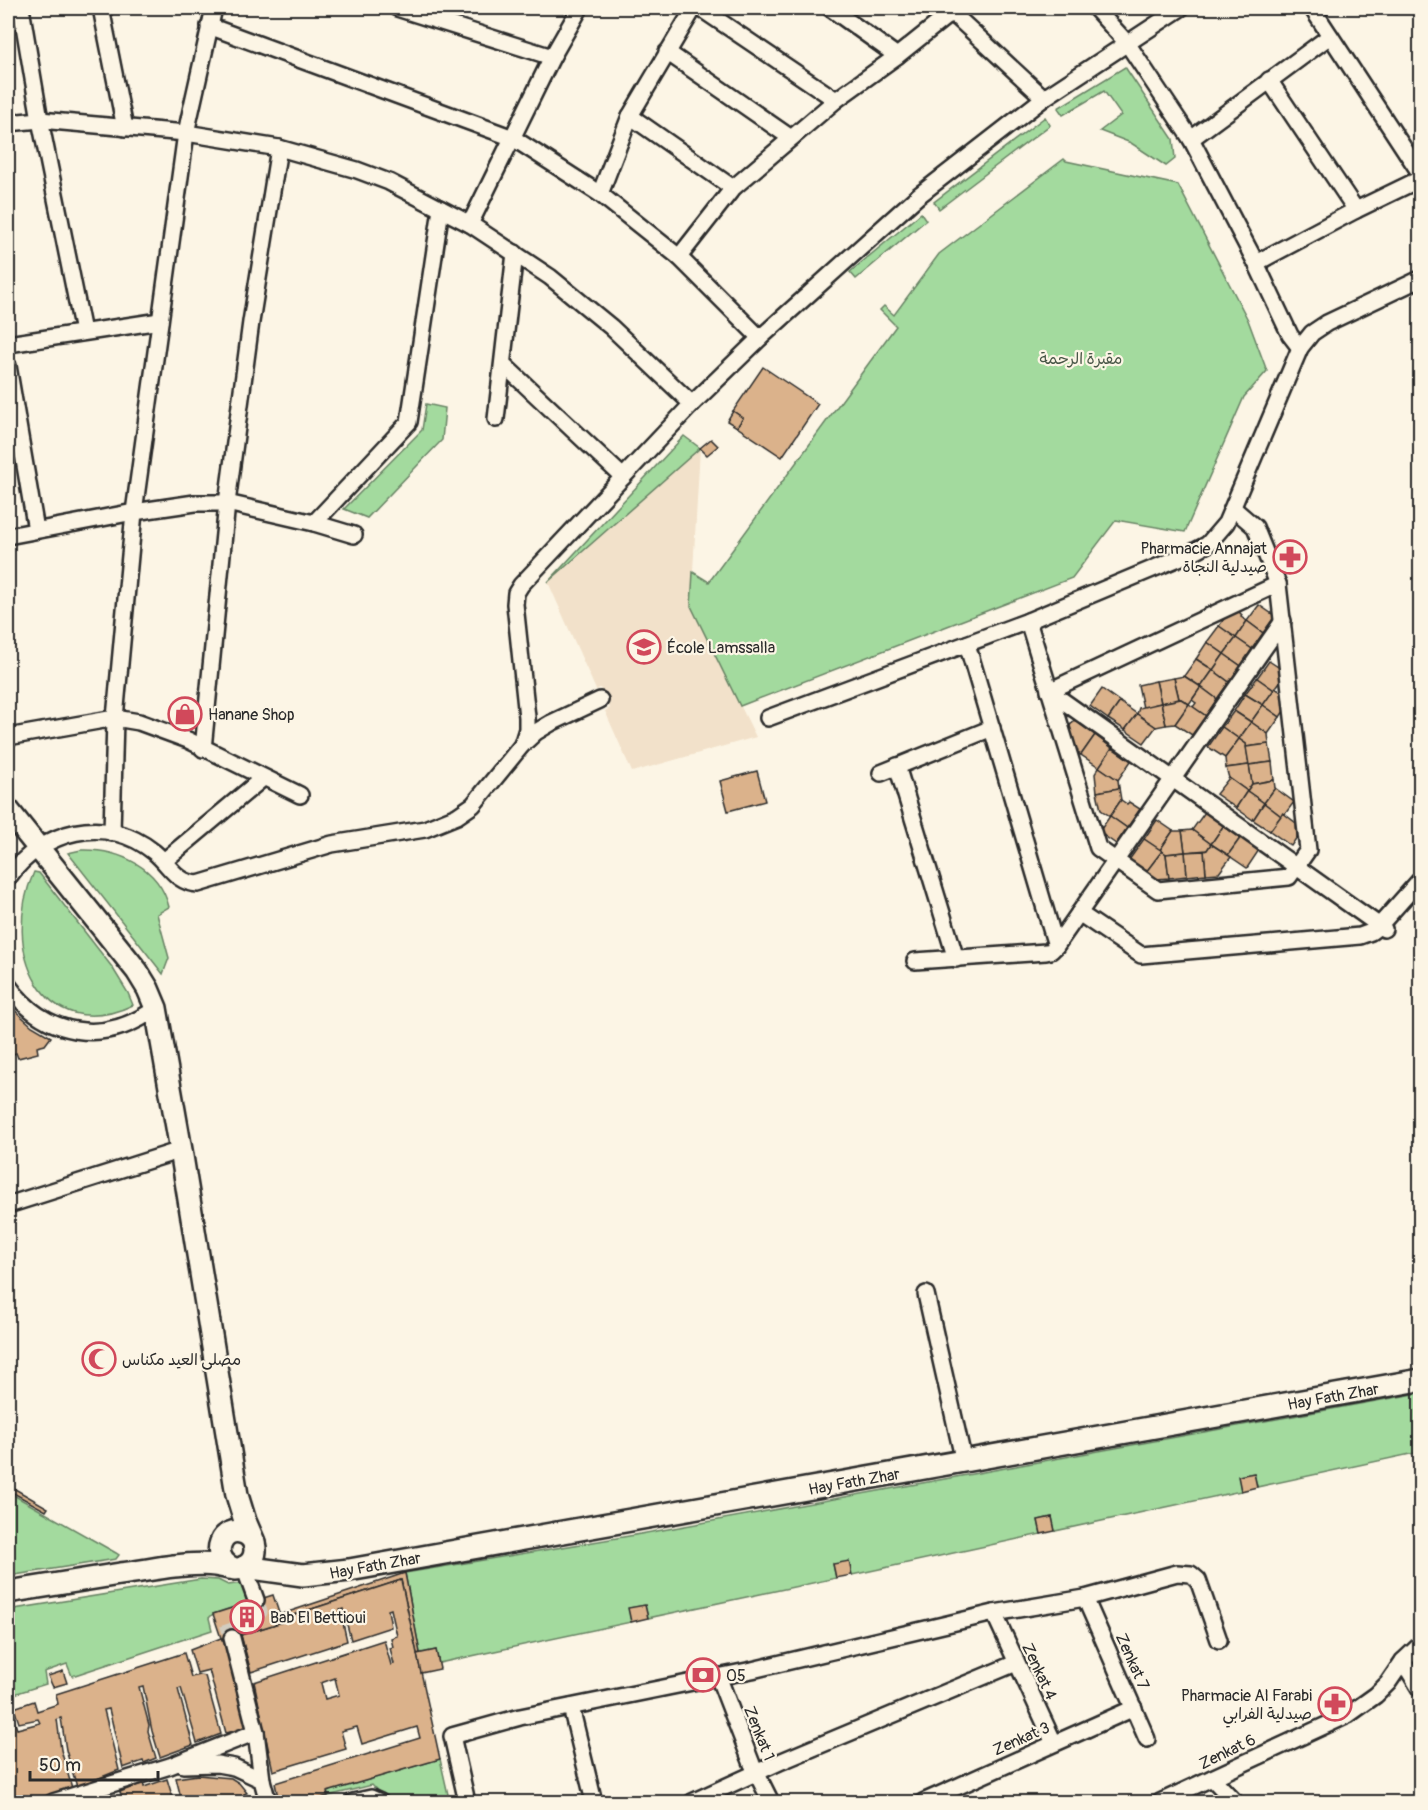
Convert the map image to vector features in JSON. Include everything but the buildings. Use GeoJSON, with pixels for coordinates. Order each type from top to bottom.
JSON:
{"type":"FeatureCollection","features":[{"type":"Feature","properties":{"kind":"street"},"geometry":{"type":"LineString","coordinates":[[21,8],[40,120],[82,332]]}},
{"type":"Feature","properties":{"kind":"street"},"geometry":{"type":"LineString","coordinates":[[101,8],[125,128]]}},
{"type":"Feature","properties":{"kind":"street"},"geometry":{"type":"LineString","coordinates":[[112,833],[115,718],[134,512],[186,134],[214,8]]}},
{"type":"Feature","properties":{"kind":"street"},"geometry":{"type":"LineString","coordinates":[[397,8],[552,57]]}},
{"type":"Feature","properties":{"kind":"street"},"geometry":{"type":"LineString","coordinates":[[470,224],[552,57],[580,8]]}},
{"type":"Feature","properties":{"kind":"street"},"geometry":{"type":"LineString","coordinates":[[600,194],[630,116],[694,8]]}},
{"type":"Feature","properties":{"kind":"street"},"geometry":{"type":"LineString","coordinates":[[700,8],[836,100]]}},
{"type":"Feature","properties":{"kind":"street"},"geometry":{"type":"LineString","coordinates":[[830,8],[897,56]]}},
{"type":"Feature","properties":{"kind":"street"},"geometry":{"type":"LineString","coordinates":[[1095,8],[1127,43],[1191,139],[1256,263],[1290,335],[1300,348]]}},
{"type":"Feature","properties":{"kind":"street"},"geometry":{"type":"LineString","coordinates":[[522,745],[527,717],[515,604],[516,593],[521,585],[692,404],[760,338],[918,196],[1044,98],[1181,8]]}},
{"type":"Feature","properties":{"kind":"street"},"geometry":{"type":"LineString","coordinates":[[1312,8],[1420,173]]}},
{"type":"Feature","properties":{"kind":"street"},"geometry":{"type":"LineString","coordinates":[[679,257],[733,188],[836,100],[897,56],[949,10],[1044,98]]}},
{"type":"Feature","properties":{"kind":"street"},"geometry":{"type":"LineString","coordinates":[[209,26],[513,138],[600,194],[679,257],[760,338]]}},
{"type":"Feature","properties":{"kind":"street"},"geometry":{"type":"LineString","coordinates":[[1191,139],[1330,36]]}},
{"type":"Feature","properties":{"kind":"street"},"geometry":{"type":"LineString","coordinates":[[667,52],[791,138]]}},
{"type":"Feature","properties":{"kind":"street"},"geometry":{"type":"LineString","coordinates":[[1269,80],[1356,210]]}},
{"type":"Feature","properties":{"kind":"street"},"geometry":{"type":"LineString","coordinates":[[630,116],[733,188]]}},
{"type":"Feature","properties":{"kind":"street"},"geometry":{"type":"LineString","coordinates":[[8,123],[40,120],[186,134],[279,148],[357,170],[389,182],[470,224],[550,278],[611,327],[692,404]]}},
{"type":"Feature","properties":{"kind":"street"},"geometry":{"type":"LineString","coordinates":[[204,749],[227,502],[251,322],[279,148]]}},
{"type":"Feature","properties":{"kind":"street"},"geometry":{"type":"LineString","coordinates":[[1256,263],[1420,179]]}},
{"type":"Feature","properties":{"kind":"street"},"geometry":{"type":"LineString","coordinates":[[314,523],[409,423],[441,209]]}},
{"type":"Feature","properties":{"kind":"street"},"geometry":{"type":"LineString","coordinates":[[496,419],[515,253]]}},
{"type":"Feature","properties":{"kind":"street"},"geometry":{"type":"LineString","coordinates":[[768,718],[1028,621],[1208,544],[1226,523],[1300,348],[1312,333],[1327,323],[1420,279]]}},
{"type":"Feature","properties":{"kind":"street"},"geometry":{"type":"LineString","coordinates":[[8,344],[160,321]]}},
{"type":"Feature","properties":{"kind":"street"},"geometry":{"type":"LineString","coordinates":[[502,364],[623,477]]}},
{"type":"Feature","properties":{"kind":"street"},"geometry":{"type":"LineString","coordinates":[[8,366],[12,426],[36,530]]}},
{"type":"Feature","properties":{"kind":"street"},"geometry":{"type":"LineString","coordinates":[[8,536],[134,512],[195,503],[227,502],[354,535]]}},
{"type":"Feature","properties":{"kind":"street"},"geometry":{"type":"LineString","coordinates":[[1028,621],[1098,848],[1158,890],[1289,877],[1308,850],[1278,584],[1255,528],[1233,508]]}},
{"type":"Feature","properties":{"kind":"street"},"geometry":{"type":"LineString","coordinates":[[1049,691],[1278,584]]}},
{"type":"Feature","properties":{"kind":"street"},"geometry":{"type":"LineString","coordinates":[[915,961],[1051,951],[1283,621]]}},
{"type":"Feature","properties":{"kind":"street"},"geometry":{"type":"LineString","coordinates":[[967,644],[1056,946]]}},
{"type":"Feature","properties":{"kind":"street"},"geometry":{"type":"LineString","coordinates":[[1049,691],[1382,927]]}},
{"type":"Feature","properties":{"kind":"street"},"geometry":{"type":"LineString","coordinates":[[8,878],[25,857],[38,847],[59,837],[81,831],[112,833],[128,837],[164,861],[180,879],[189,884],[198,884],[332,844],[425,829],[457,816],[473,806],[522,745],[536,732],[600,700]]}},
{"type":"Feature","properties":{"kind":"street"},"geometry":{"type":"LineString","coordinates":[[8,737],[115,718],[140,722],[188,740],[300,795]]}},
{"type":"Feature","properties":{"kind":"street"},"geometry":{"type":"LineString","coordinates":[[881,773],[992,728]]}},
{"type":"Feature","properties":{"kind":"street"},"geometry":{"type":"LineString","coordinates":[[897,766],[956,958]]}},
{"type":"Feature","properties":{"kind":"street"},"geometry":{"type":"LineString","coordinates":[[164,861],[263,778]]}},
{"type":"Feature","properties":{"kind":"street"},"geometry":{"type":"LineString","coordinates":[[8,810],[136,971],[148,989],[156,1008],[237,1495],[254,1543],[254,1559],[238,1568],[227,1566],[220,1556],[222,1540],[239,1532],[250,1537],[254,1543],[266,1559],[274,1566],[287,1572]]}},
{"type":"Feature","properties":{"kind":"street"},"geometry":{"type":"LineString","coordinates":[[1079,913],[1141,955],[1360,936],[1382,927],[1420,880]]}},
{"type":"Feature","properties":{"kind":"street"},"geometry":{"type":"LineString","coordinates":[[8,985],[27,1008],[39,1017],[52,1024],[82,1031],[105,1031],[128,1025],[156,1008]]}},
{"type":"Feature","properties":{"kind":"street"},"geometry":{"type":"LineString","coordinates":[[8,1204],[181,1150]]}},
{"type":"Feature","properties":{"kind":"street"},"geometry":{"type":"LineString","coordinates":[[926,1294],[964,1462]]}},
{"type":"Feature","properties":{"kind":"street","name":"Hay Fath Zhar"},"geometry":{"type":"LineString","coordinates":[[173,1566],[215,1565],[303,1575],[349,1570],[1420,1380]]}},
{"type":"Feature","properties":{"kind":"street"},"geometry":{"type":"LineString","coordinates":[[8,1592],[173,1566],[200,1557],[211,1551],[229,1529],[237,1495]]}},
{"type":"Feature","properties":{"kind":"street"},"geometry":{"type":"LineString","coordinates":[[238,1568],[256,1600]]}},
{"type":"Feature","properties":{"kind":"street"},"geometry":{"type":"LineString","coordinates":[[467,1803],[452,1736],[520,1717],[782,1663],[994,1613],[1085,1598],[1177,1573],[1191,1574],[1198,1580],[1219,1640]]}},
{"type":"Feature","properties":{"kind":"street","name":"Zenkat 7"},"geometry":{"type":"LineString","coordinates":[[1085,1598],[1147,1739]]}},
{"type":"Feature","properties":{"kind":"street","name":"Zenkat 4"},"geometry":{"type":"LineString","coordinates":[[994,1613],[1054,1743]]}},
{"type":"Feature","properties":{"kind":"street"},"geometry":{"type":"LineString","coordinates":[[233,1643],[256,1732],[262,1780],[268,1803]]}},
{"type":"Feature","properties":{"kind":"street","name":"Zenkat 6"},"geometry":{"type":"LineString","coordinates":[[1160,1803],[1348,1715],[1376,1695],[1388,1683],[1403,1661],[1420,1645]]}},
{"type":"Feature","properties":{"kind":"street"},"geometry":{"type":"LineString","coordinates":[[1403,1661],[1420,1689]]}},
{"type":"Feature","properties":{"kind":"street"},"geometry":{"type":"LineString","coordinates":[[692,1803],[1016,1663]]}},
{"type":"Feature","properties":{"kind":"street","name":"Zenkat 1"},"geometry":{"type":"LineString","coordinates":[[718,1676],[771,1803]]}},
{"type":"Feature","properties":{"kind":"street"},"geometry":{"type":"LineString","coordinates":[[571,1707],[594,1803]]}},
{"type":"Feature","properties":{"kind":"street","name":"Zenkat 3"},"geometry":{"type":"LineString","coordinates":[[923,1803],[1134,1708]]}},
{"type":"Feature","properties":{"kind":"street"},"geometry":{"type":"LineString","coordinates":[[53,1803],[170,1766],[256,1732]]}},
{"type":"Feature","properties":{"kind":"street"},"geometry":{"type":"LineString","coordinates":[[170,1766],[217,1764],[234,1767],[262,1780]]}},
{"type":"Feature","properties":{"kind":"street"},"geometry":{"type":"LineString","coordinates":[[1212,1779],[1235,1803]]}},
{"type":"Feature","properties":{"kind":"street"},"geometry":{"type":"LineString","coordinates":[[352,1803],[371,1798],[380,1803]]}},
{"type":"Feature","properties":{"kind":"shaded area","name":"École Lamssalla"},"geometry":{"type":"Polygon","coordinates":[[[700,448],[691,606],[756,737],[632,772],[605,711],[610,708],[600,688],[596,690],[548,582],[700,448]]]}},
{"type":"Feature","properties":{"kind":"green space"},"geometry":{"type":"Polygon","coordinates":[[[1125,67],[1173,139],[1175,159],[1166,166],[1131,143],[1100,131],[1121,115],[1104,91],[1063,115],[1058,108],[1125,67]]]}},
{"type":"Feature","properties":{"kind":"green space"},"geometry":{"type":"Polygon","coordinates":[[[1045,117],[1050,125],[939,209],[934,202],[1045,117]]]}},
{"type":"Feature","properties":{"kind":"green space","name":"مقبرة الرحمة"},"geometry":{"type":"Polygon","coordinates":[[[1064,159],[1178,185],[1248,320],[1267,371],[1244,397],[1185,532],[1116,520],[1072,578],[740,706],[691,606],[693,572],[709,582],[896,326],[880,310],[884,306],[894,315],[939,254],[1064,159]]]}},
{"type":"Feature","properties":{"kind":"green space"},"geometry":{"type":"Polygon","coordinates":[[[921,213],[926,220],[856,279],[850,272],[921,213]]]}},
{"type":"Feature","properties":{"kind":"green space"},"geometry":{"type":"Polygon","coordinates":[[[426,404],[445,408],[442,440],[367,518],[344,509],[422,430],[426,404]]]}},
{"type":"Feature","properties":{"kind":"green space"},"geometry":{"type":"Polygon","coordinates":[[[684,436],[700,448],[548,582],[684,436]]]}},
{"type":"Feature","properties":{"kind":"green space"},"geometry":{"type":"Polygon","coordinates":[[[81,850],[109,853],[136,863],[147,871],[164,893],[169,907],[157,914],[169,958],[163,974],[68,853],[81,850]]]}},
{"type":"Feature","properties":{"kind":"green space"},"geometry":{"type":"Polygon","coordinates":[[[34,872],[39,873],[112,967],[133,1005],[101,1015],[74,1013],[52,1002],[36,983],[26,958],[22,930],[25,901],[34,872]]]}},
{"type":"Feature","properties":{"kind":"green space"},"geometry":{"type":"Polygon","coordinates":[[[1420,1393],[1420,1452],[1257,1487],[1254,1473],[1239,1476],[1241,1491],[1055,1531],[1052,1517],[1038,1520],[1041,1534],[852,1575],[833,1564],[836,1578],[648,1618],[645,1605],[629,1608],[631,1622],[439,1663],[436,1650],[420,1653],[405,1573],[635,1535],[1420,1393]]]}},
{"type":"Feature","properties":{"kind":"green space"},"geometry":{"type":"Polygon","coordinates":[[[8,1492],[119,1555],[116,1559],[8,1576],[8,1492]]]}},
{"type":"Feature","properties":{"kind":"green space"},"geometry":{"type":"Polygon","coordinates":[[[201,1579],[218,1580],[228,1585],[244,1583],[249,1602],[213,1614],[209,1618],[212,1630],[72,1676],[67,1664],[44,1672],[46,1684],[8,1696],[8,1610],[201,1579]]]}},
{"type":"Feature","properties":{"kind":"green space"},"geometry":{"type":"Polygon","coordinates":[[[440,1759],[449,1799],[437,1802],[388,1802],[372,1785],[328,1796],[327,1792],[440,1759]]]}},
{"type":"Feature","properties":{"kind":"tunnel"},"geometry":{"type":"LineString","coordinates":[[232,1638],[227,1623],[260,1612],[256,1600]]}},
{"type":"Feature","properties":{"kind":"place","name":"Pharmacie Annajat صيدلية النجاة"},"geometry":{"type":"Point","coordinates":[1290,557]}},
{"type":"Feature","properties":{"kind":"place","name":"École Lamssalla"},"geometry":{"type":"Point","coordinates":[644,647]}},
{"type":"Feature","properties":{"kind":"place","name":"Hanane Shop"},"geometry":{"type":"Point","coordinates":[185,714]}},
{"type":"Feature","properties":{"kind":"place","name":"مصلى العيد مكناس"},"geometry":{"type":"Point","coordinates":[99,1359]}},
{"type":"Feature","properties":{"kind":"place","name":"Bab El Bettioui"},"geometry":{"type":"Point","coordinates":[247,1617]}},
{"type":"Feature","properties":{"kind":"place","name":"05"},"geometry":{"type":"Point","coordinates":[703,1675]}},
{"type":"Feature","properties":{"kind":"place","name":"Pharmacie Al Farabi صيدلية الفرابي"},"geometry":{"type":"Point","coordinates":[1335,1704]}}]}
